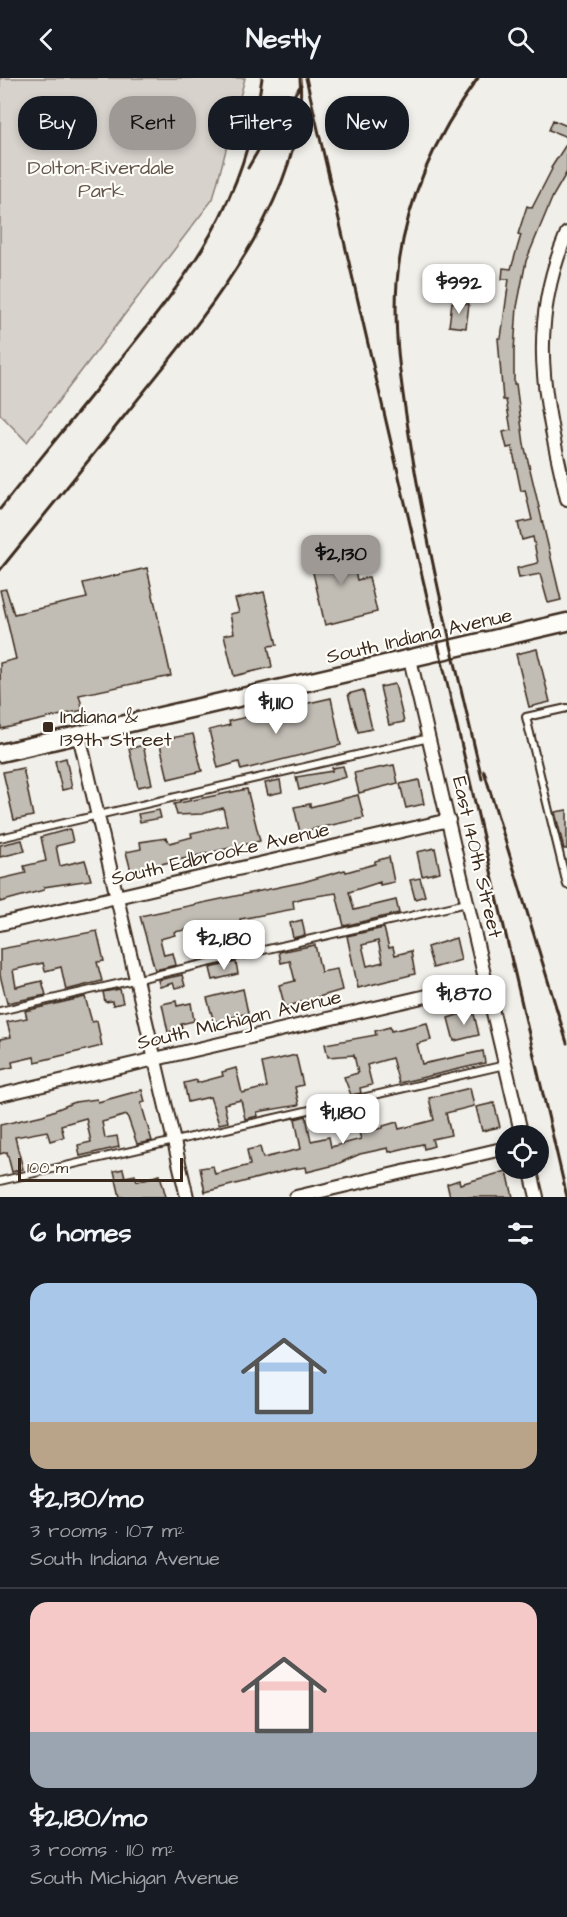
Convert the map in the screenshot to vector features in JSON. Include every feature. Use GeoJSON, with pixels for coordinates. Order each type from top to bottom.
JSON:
{"type":"FeatureCollection","features":[{"type":"Feature","properties":{"kind":"main road","name":"South Indiana Avenue"},"geometry":{"type":"LineString","coordinates":[[0,753],[567,622]]}},
{"type":"Feature","properties":{"kind":"street"},"geometry":{"type":"LineString","coordinates":[[567,232],[549,286],[544,313],[542,348],[543,382],[567,499]]}},
{"type":"Feature","properties":{"kind":"street","name":"East 140th Street"},"geometry":{"type":"LineString","coordinates":[[410,659],[520,1125]]}},
{"type":"Feature","properties":{"kind":"street"},"geometry":{"type":"LineString","coordinates":[[79,735],[187,1197]]}},
{"type":"Feature","properties":{"kind":"street","name":"South Edbrooke Avenue"},"geometry":{"type":"LineString","coordinates":[[0,924],[449,820]]}},
{"type":"Feature","properties":{"kind":"street","name":"South Michigan Avenue"},"geometry":{"type":"LineString","coordinates":[[0,1095],[487,982]]}},
{"type":"Feature","properties":{"kind":"street"},"geometry":{"type":"LineString","coordinates":[[296,1197],[495,1151]]}},
{"type":"Feature","properties":{"kind":"street"},"geometry":{"type":"LineString","coordinates":[[533,1179],[537,1197]]}},
{"type":"Feature","properties":{"kind":"lane"},"geometry":{"type":"LineString","coordinates":[[567,708],[526,717],[567,885]]}},
{"type":"Feature","properties":{"kind":"lane"},"geometry":{"type":"LineString","coordinates":[[0,838],[429,738]]}},
{"type":"Feature","properties":{"kind":"lane"},"geometry":{"type":"LineString","coordinates":[[0,1011],[468,902]]}},
{"type":"Feature","properties":{"kind":"lane"},"geometry":{"type":"LineString","coordinates":[[0,1181],[506,1064]]}},
{"type":"Feature","properties":{"kind":"green space","name":"Dolton-Riverdale Park"},"geometry":{"type":"Polygon","coordinates":[[[0,78],[245,78],[240,96],[208,96],[208,150],[226,150],[213,199],[27,442],[0,414],[0,78]]]}},
{"type":"Feature","properties":{"kind":"building"},"geometry":{"type":"Polygon","coordinates":[[[553,120],[567,126],[567,137],[549,130],[553,120]]]}},
{"type":"Feature","properties":{"kind":"building"},"geometry":{"type":"Polygon","coordinates":[[[567,143],[567,172],[553,196],[526,261],[517,307],[514,350],[514,384],[516,384],[524,444],[561,600],[548,603],[540,574],[519,578],[517,568],[538,563],[533,537],[522,540],[518,523],[532,520],[525,490],[521,491],[512,447],[507,448],[503,432],[511,430],[506,400],[503,400],[498,338],[501,338],[509,279],[502,279],[503,268],[511,269],[521,235],[518,234],[527,206],[532,208],[551,168],[567,143]]]}},
{"type":"Feature","properties":{"kind":"building"},"geometry":{"type":"Polygon","coordinates":[[[452,302],[469,304],[466,328],[449,326],[452,302]]]}},
{"type":"Feature","properties":{"kind":"building"},"geometry":{"type":"Polygon","coordinates":[[[349,545],[357,580],[369,577],[377,612],[325,625],[309,555],[349,545]]]}},
{"type":"Feature","properties":{"kind":"building"},"geometry":{"type":"Polygon","coordinates":[[[147,568],[171,676],[79,695],[83,710],[1,729],[0,663],[16,659],[0,590],[6,589],[14,614],[87,598],[83,583],[147,568]]]}},
{"type":"Feature","properties":{"kind":"building"},"geometry":{"type":"Polygon","coordinates":[[[264,592],[277,645],[268,646],[272,667],[234,676],[224,635],[234,633],[230,614],[239,612],[235,599],[264,592]]]}},
{"type":"Feature","properties":{"kind":"building"},"geometry":{"type":"Polygon","coordinates":[[[537,649],[550,702],[529,707],[516,654],[537,649]]]}},
{"type":"Feature","properties":{"kind":"building"},"geometry":{"type":"Polygon","coordinates":[[[395,684],[404,722],[389,725],[380,687],[395,684]]]}},
{"type":"Feature","properties":{"kind":"building"},"geometry":{"type":"Polygon","coordinates":[[[363,690],[372,729],[358,732],[348,694],[363,690]]]}},
{"type":"Feature","properties":{"kind":"building"},"geometry":{"type":"Polygon","coordinates":[[[331,698],[341,745],[241,770],[239,762],[218,768],[209,730],[230,725],[229,721],[331,698]]]}},
{"type":"Feature","properties":{"kind":"building"},"geometry":{"type":"Polygon","coordinates":[[[193,734],[202,771],[168,779],[159,740],[193,734]]]}},
{"type":"Feature","properties":{"kind":"building"},"geometry":{"type":"Polygon","coordinates":[[[143,745],[152,784],[138,787],[129,749],[143,745]]]}},
{"type":"Feature","properties":{"kind":"building"},"geometry":{"type":"Polygon","coordinates":[[[66,758],[72,788],[62,790],[55,761],[66,758]]]}},
{"type":"Feature","properties":{"kind":"building"},"geometry":{"type":"Polygon","coordinates":[[[394,765],[398,783],[359,793],[354,773],[394,765]]]}},
{"type":"Feature","properties":{"kind":"building"},"geometry":{"type":"Polygon","coordinates":[[[343,766],[346,777],[299,790],[296,777],[332,771],[332,768],[343,766]]]}},
{"type":"Feature","properties":{"kind":"building"},"geometry":{"type":"Polygon","coordinates":[[[23,768],[33,816],[14,820],[3,772],[23,768]]]}},
{"type":"Feature","properties":{"kind":"building"},"geometry":{"type":"Polygon","coordinates":[[[280,780],[282,792],[268,795],[265,783],[280,780]]]}},
{"type":"Feature","properties":{"kind":"building"},"geometry":{"type":"Polygon","coordinates":[[[419,780],[424,804],[406,808],[400,784],[419,780]]]}},
{"type":"Feature","properties":{"kind":"building"},"geometry":{"type":"Polygon","coordinates":[[[247,789],[260,841],[131,871],[126,852],[141,849],[140,842],[166,838],[170,843],[192,837],[191,833],[227,825],[223,808],[202,814],[177,815],[174,804],[247,789]]]}},
{"type":"Feature","properties":{"kind":"building"},"geometry":{"type":"Polygon","coordinates":[[[358,795],[364,818],[300,832],[294,807],[310,804],[310,807],[358,795]]]}},
{"type":"Feature","properties":{"kind":"building"},"geometry":{"type":"Polygon","coordinates":[[[159,810],[161,818],[140,822],[138,814],[159,810]]]}},
{"type":"Feature","properties":{"kind":"building"},"geometry":{"type":"Polygon","coordinates":[[[567,810],[567,849],[564,849],[555,812],[567,810]]]}},
{"type":"Feature","properties":{"kind":"building"},"geometry":{"type":"Polygon","coordinates":[[[70,829],[73,842],[56,846],[60,866],[85,860],[91,880],[44,887],[44,890],[0,902],[0,879],[26,873],[24,866],[46,861],[41,837],[70,829]]]}},
{"type":"Feature","properties":{"kind":"building"},"geometry":{"type":"Polygon","coordinates":[[[22,840],[25,851],[0,857],[0,845],[22,840]]]}},
{"type":"Feature","properties":{"kind":"building"},"geometry":{"type":"Polygon","coordinates":[[[435,848],[440,872],[422,876],[417,852],[435,848]]]}},
{"type":"Feature","properties":{"kind":"building"},"geometry":{"type":"Polygon","coordinates":[[[389,857],[394,882],[380,885],[380,882],[349,892],[354,910],[396,900],[399,913],[344,926],[336,893],[303,898],[293,901],[294,909],[240,919],[241,925],[229,927],[228,922],[174,932],[175,935],[160,939],[164,955],[173,953],[176,965],[155,970],[140,916],[303,882],[345,870],[346,872],[375,864],[375,861],[389,857]]]}},
{"type":"Feature","properties":{"kind":"building"},"geometry":{"type":"Polygon","coordinates":[[[420,878],[425,896],[415,899],[410,880],[420,878]]]}},
{"type":"Feature","properties":{"kind":"building"},"geometry":{"type":"Polygon","coordinates":[[[302,920],[305,935],[293,938],[290,923],[302,920]]]}},
{"type":"Feature","properties":{"kind":"building"},"geometry":{"type":"Polygon","coordinates":[[[384,928],[389,948],[393,947],[395,955],[411,951],[415,974],[358,988],[347,936],[384,928]],[[378,941],[362,945],[367,966],[383,962],[378,941]]]}},
{"type":"Feature","properties":{"kind":"building"},"geometry":{"type":"Polygon","coordinates":[[[97,931],[104,961],[97,962],[102,981],[66,990],[61,967],[45,971],[43,963],[13,970],[16,987],[42,981],[46,995],[7,1003],[0,975],[0,949],[97,931]]]}},
{"type":"Feature","properties":{"kind":"building"},"geometry":{"type":"Polygon","coordinates":[[[456,938],[461,960],[433,968],[427,947],[456,938]]]}},
{"type":"Feature","properties":{"kind":"building"},"geometry":{"type":"Polygon","coordinates":[[[315,945],[321,972],[337,969],[342,990],[285,1007],[279,985],[295,981],[290,961],[281,963],[279,952],[315,945]]]}},
{"type":"Feature","properties":{"kind":"building"},"geometry":{"type":"Polygon","coordinates":[[[236,962],[238,974],[213,980],[210,968],[236,962]]]}},
{"type":"Feature","properties":{"kind":"building"},"geometry":{"type":"Polygon","coordinates":[[[182,975],[185,986],[175,988],[173,983],[160,987],[158,980],[182,975]]]}},
{"type":"Feature","properties":{"kind":"building"},"geometry":{"type":"Polygon","coordinates":[[[120,989],[123,1003],[113,1005],[112,1001],[105,1002],[103,992],[120,989]]]}},
{"type":"Feature","properties":{"kind":"building"},"geometry":{"type":"Polygon","coordinates":[[[243,989],[248,1013],[214,1022],[207,998],[243,989]]]}},
{"type":"Feature","properties":{"kind":"building"},"geometry":{"type":"Polygon","coordinates":[[[85,997],[92,1022],[97,1021],[102,1046],[35,1062],[34,1057],[12,1062],[13,1067],[0,1070],[0,1039],[11,1037],[7,1022],[27,1018],[25,1011],[85,997]]]}},
{"type":"Feature","properties":{"kind":"building"},"geometry":{"type":"Polygon","coordinates":[[[176,1001],[177,1006],[191,1003],[194,1021],[181,1024],[182,1029],[168,1032],[162,1004],[176,1001]]]}},
{"type":"Feature","properties":{"kind":"building"},"geometry":{"type":"Polygon","coordinates":[[[473,1010],[479,1035],[454,1041],[448,1018],[473,1010]]]}},
{"type":"Feature","properties":{"kind":"building"},"geometry":{"type":"Polygon","coordinates":[[[427,1023],[431,1040],[417,1044],[422,1064],[483,1051],[485,1063],[399,1083],[392,1058],[367,1065],[372,1085],[360,1088],[361,1093],[351,1095],[344,1077],[358,1073],[354,1055],[328,1057],[325,1044],[376,1035],[375,1031],[390,1027],[391,1031],[427,1023]]]}},
{"type":"Feature","properties":{"kind":"building"},"geometry":{"type":"Polygon","coordinates":[[[296,1055],[303,1085],[295,1087],[299,1105],[257,1112],[258,1116],[245,1119],[241,1100],[224,1104],[228,1122],[219,1124],[210,1097],[188,1102],[184,1083],[197,1080],[197,1083],[223,1076],[222,1072],[236,1068],[242,1093],[267,1087],[262,1063],[296,1055]]]}},
{"type":"Feature","properties":{"kind":"building"},"geometry":{"type":"Polygon","coordinates":[[[470,1088],[474,1106],[446,1113],[451,1135],[432,1139],[434,1146],[424,1149],[423,1144],[389,1152],[388,1148],[360,1154],[335,1165],[307,1172],[306,1167],[292,1169],[205,1192],[200,1168],[213,1166],[215,1174],[250,1165],[247,1150],[260,1147],[263,1158],[301,1149],[295,1119],[306,1116],[311,1141],[329,1137],[331,1147],[361,1139],[359,1133],[383,1128],[383,1126],[397,1122],[399,1129],[434,1120],[429,1098],[470,1088]]]}},
{"type":"Feature","properties":{"kind":"building"},"geometry":{"type":"Polygon","coordinates":[[[142,1090],[145,1102],[141,1103],[152,1141],[137,1144],[127,1115],[102,1122],[105,1138],[117,1136],[119,1147],[80,1156],[78,1145],[91,1142],[86,1118],[61,1125],[64,1137],[50,1141],[47,1131],[15,1137],[23,1169],[12,1172],[7,1152],[0,1154],[0,1125],[43,1115],[75,1102],[97,1099],[98,1102],[142,1090]]]}},
{"type":"Feature","properties":{"kind":"building"},"geometry":{"type":"Polygon","coordinates":[[[494,1103],[500,1125],[482,1131],[476,1107],[494,1103]]]}},
{"type":"Feature","properties":{"kind":"building"},"geometry":{"type":"Polygon","coordinates":[[[350,1110],[353,1123],[343,1125],[341,1112],[350,1110]]]}},
{"type":"Feature","properties":{"kind":"building"},"geometry":{"type":"Polygon","coordinates":[[[123,1169],[125,1177],[135,1175],[137,1181],[160,1175],[166,1197],[120,1197],[114,1171],[123,1169]]]}},
{"type":"Feature","properties":{"kind":"building"},"geometry":{"type":"Polygon","coordinates":[[[495,1174],[495,1179],[509,1179],[513,1197],[450,1197],[447,1184],[459,1180],[460,1184],[495,1174]]]}},
{"type":"Feature","properties":{"kind":"railway"},"geometry":{"type":"LineString","coordinates":[[0,509],[140,335],[189,269],[210,236],[242,164],[254,124],[262,78]]}},
{"type":"Feature","properties":{"kind":"railway"},"geometry":{"type":"LineString","coordinates":[[0,570],[184,341],[243,258],[268,213],[287,168],[298,123],[300,78]]}},
{"type":"Feature","properties":{"kind":"railway"},"geometry":{"type":"LineString","coordinates":[[306,78],[567,1197]]}},
{"type":"Feature","properties":{"kind":"railway"},"geometry":{"type":"LineString","coordinates":[[478,78],[448,125],[423,174],[400,254],[396,302],[401,382],[417,483],[443,610],[482,779]]}},
{"type":"Feature","properties":{"kind":"railway"},"geometry":{"type":"LineString","coordinates":[[248,168],[270,130],[301,85]]}},
{"type":"Feature","properties":{"kind":"railway"},"geometry":{"type":"LineString","coordinates":[[484,771],[567,1043]]}},
{"type":"Feature","properties":{"kind":"place","name":"Indiana & 139th Street"},"geometry":{"type":"Point","coordinates":[48,727]}}]}
